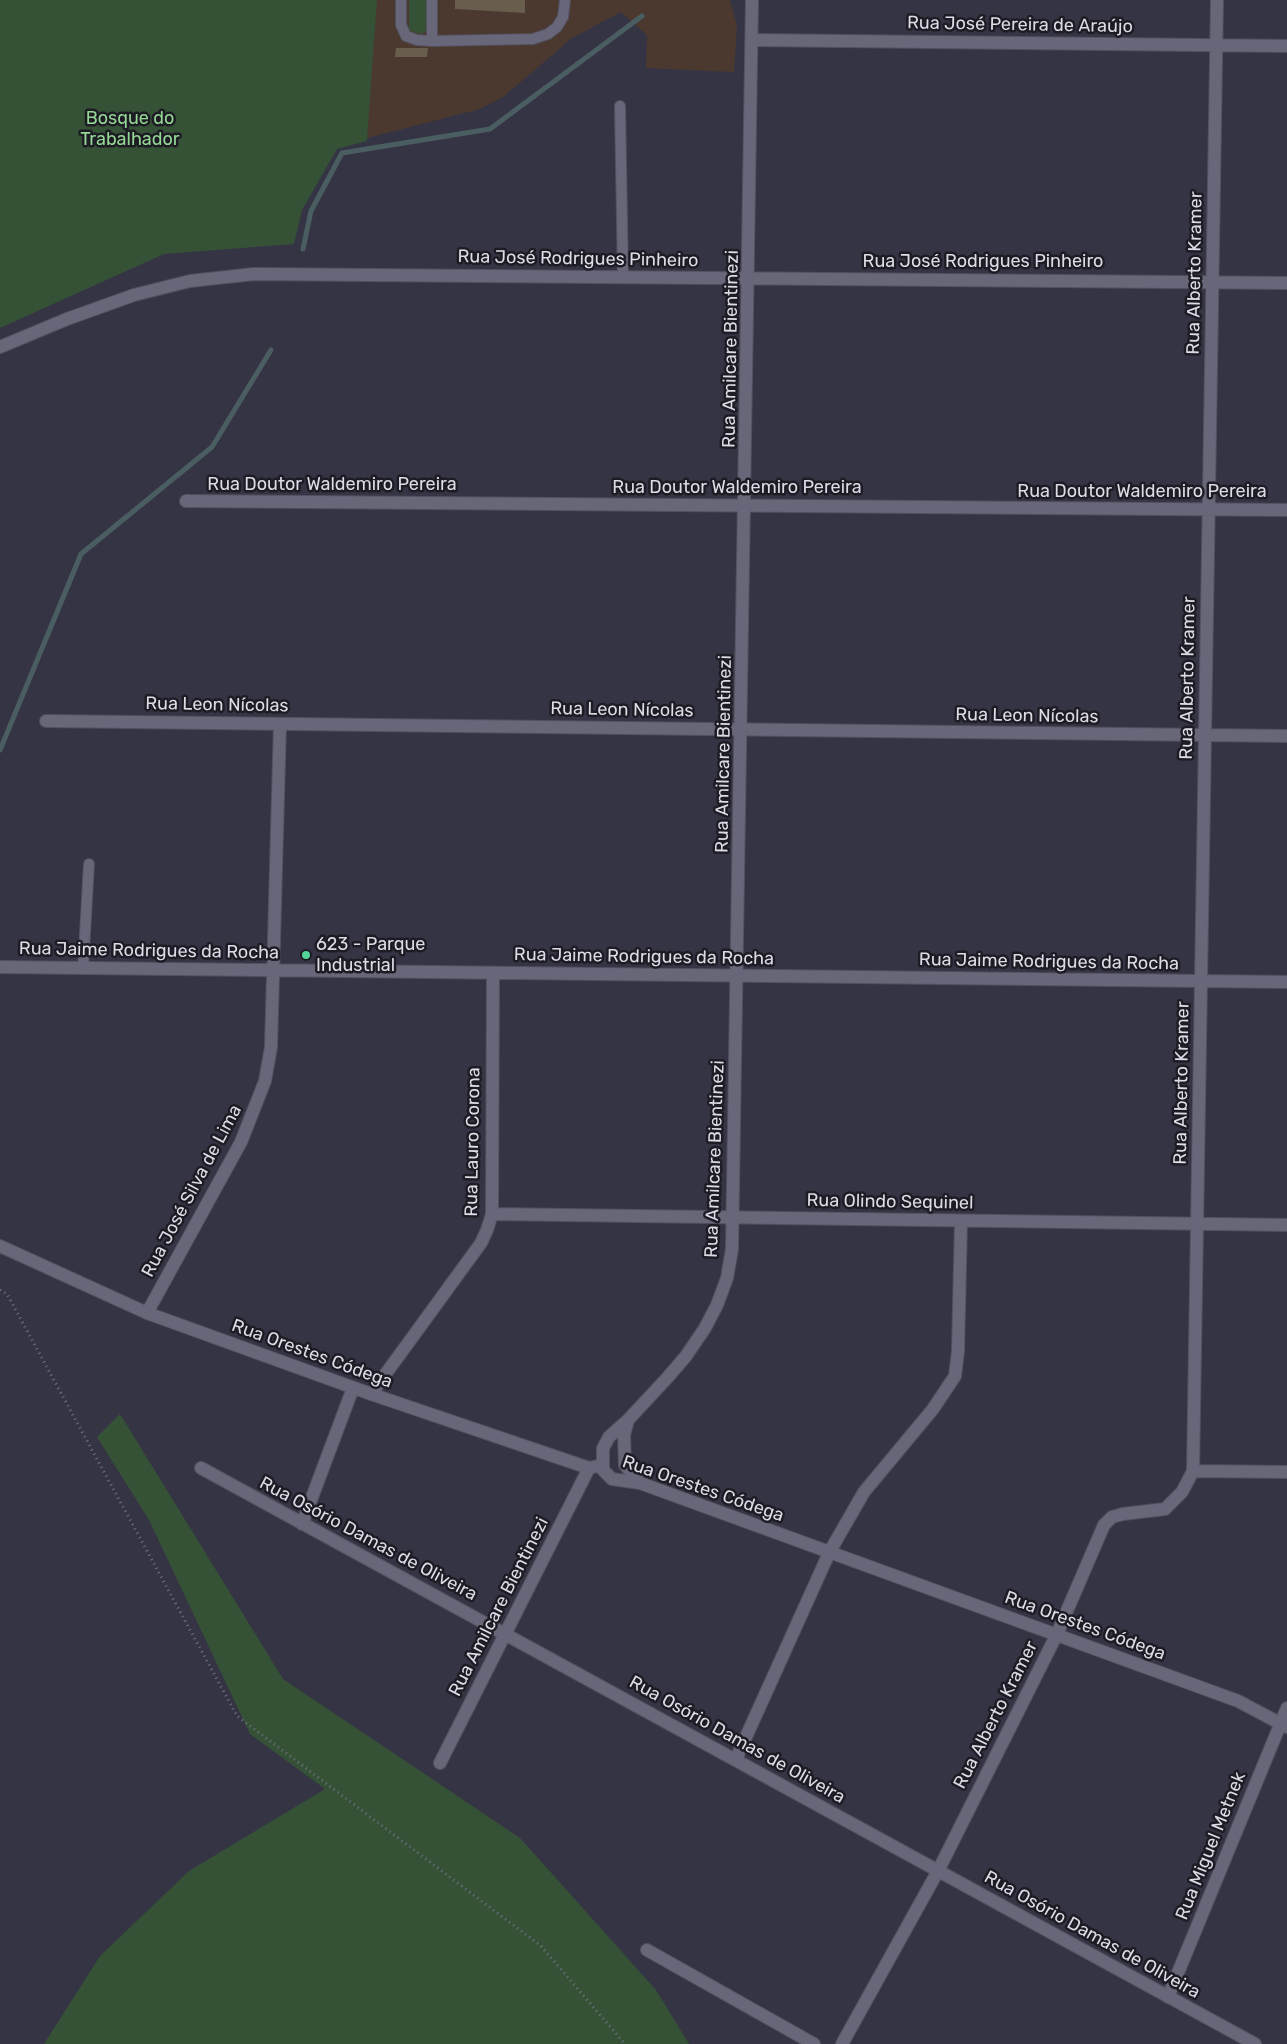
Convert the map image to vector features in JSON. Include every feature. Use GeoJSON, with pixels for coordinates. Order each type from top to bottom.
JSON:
{"type":"FeatureCollection","features":[{"type":"Feature","properties":{"kind":"street","name":"Rua Amilcare Bientinezi"},"geometry":{"type":"LineString","coordinates":[[440,1763],[504,1633],[596,1467],[608,1437],[628,1420],[686,1356],[717,1305],[729,1263],[734,1218],[753,40],[752,0]]}},
{"type":"Feature","properties":{"kind":"street","name":"Rua Alberto Kramer"},"geometry":{"type":"LineString","coordinates":[[842,2044],[938,1871],[1057,1634],[1104,1525],[1112,1517],[1123,1514],[1165,1510],[1182,1492],[1193,1471],[1217,0]]}},
{"type":"Feature","properties":{"kind":"street","name":"Rua José Pereira de Araújo"},"geometry":{"type":"LineString","coordinates":[[753,40],[1287,46]]}},
{"type":"Feature","properties":{"kind":"street","name":"Rua José Rodrigues Pinheiro"},"geometry":{"type":"LineString","coordinates":[[0,347],[67,319],[161,287],[222,277],[279,274],[1287,282]]}},
{"type":"Feature","properties":{"kind":"street","name":"Rua Doutor Waldemiro Pereira"},"geometry":{"type":"LineString","coordinates":[[186,501],[1287,510]]}},
{"type":"Feature","properties":{"kind":"street","name":"Rua Leon Nícolas"},"geometry":{"type":"LineString","coordinates":[[46,721],[1287,736]]}},
{"type":"Feature","properties":{"kind":"street","name":"Rua José Silva de Lima"},"geometry":{"type":"LineString","coordinates":[[147,1314],[240,1142],[259,1101],[270,1062],[280,724]]}},
{"type":"Feature","properties":{"kind":"street","name":"Rua Jaime Rodrigues da Rocha"},"geometry":{"type":"LineString","coordinates":[[0,967],[1287,982]]}},
{"type":"Feature","properties":{"kind":"street","name":"Rua Lauro Corona"},"geometry":{"type":"LineString","coordinates":[[371,1394],[481,1243],[492,1214],[493,973]]}},
{"type":"Feature","properties":{"kind":"street","name":"Rua Olindo Sequinel"},"geometry":{"type":"LineString","coordinates":[[492,1214],[1287,1225]]}},
{"type":"Feature","properties":{"kind":"street"},"geometry":{"type":"LineString","coordinates":[[736,1759],[830,1551],[864,1492],[933,1409],[954,1376],[958,1352],[961,1221]]}},
{"type":"Feature","properties":{"kind":"street","name":"Rua Orestes Códega"},"geometry":{"type":"LineString","coordinates":[[0,1246],[147,1314],[353,1388],[596,1467],[612,1478],[640,1484],[830,1551],[1238,1701],[1283,1725]]}},
{"type":"Feature","properties":{"kind":"street"},"geometry":{"type":"LineString","coordinates":[[302,1524],[353,1388]]}},
{"type":"Feature","properties":{"kind":"street"},"geometry":{"type":"LineString","coordinates":[[628,1420],[624,1435],[625,1465],[640,1484]]}},
{"type":"Feature","properties":{"kind":"street","name":"Rua Osório Damas de Oliveira"},"geometry":{"type":"LineString","coordinates":[[201,1468],[1255,2044]]}},
{"type":"Feature","properties":{"kind":"street"},"geometry":{"type":"LineString","coordinates":[[1193,1471],[1287,1472]]}},
{"type":"Feature","properties":{"kind":"street","name":"Rua Miguel Metnek"},"geometry":{"type":"LineString","coordinates":[[1168,1997],[1283,1725],[1287,1708]]}},
{"type":"Feature","properties":{"kind":"street"},"geometry":{"type":"LineString","coordinates":[[647,1950],[814,2044]]}},
{"type":"Feature","properties":{"kind":"lane"},"geometry":{"type":"LineString","coordinates":[[401,0],[402,25],[406,36],[417,40],[432,41],[533,39],[548,34],[557,28],[563,17],[565,0]]}},
{"type":"Feature","properties":{"kind":"lane"},"geometry":{"type":"LineString","coordinates":[[432,0],[432,41]]}},
{"type":"Feature","properties":{"kind":"lane"},"geometry":{"type":"LineString","coordinates":[[620,106],[623,277]]}},
{"type":"Feature","properties":{"kind":"lane"},"geometry":{"type":"LineString","coordinates":[[82,968],[89,864]]}},
{"type":"Feature","properties":{"kind":"path"},"geometry":{"type":"LineString","coordinates":[[0,1290],[7,1294],[238,1716],[541,1946],[624,2044]]}},
{"type":"Feature","properties":{"kind":"shaded area"},"geometry":{"type":"Polygon","coordinates":[[[376,0],[730,0],[737,26],[734,72],[646,68],[647,35],[621,12],[572,38],[503,97],[480,109],[367,138],[376,0]]]}},
{"type":"Feature","properties":{"kind":"green space","name":"Bosque do Trabalhador"},"geometry":{"type":"Polygon","coordinates":[[[0,0],[377,0],[367,141],[337,149],[302,210],[294,244],[164,254],[0,328],[0,0]]]}},
{"type":"Feature","properties":{"kind":"green space"},"geometry":{"type":"Polygon","coordinates":[[[409,0],[427,0],[427,30],[422,34],[409,30],[409,0]]]}},
{"type":"Feature","properties":{"kind":"green space"},"geometry":{"type":"Polygon","coordinates":[[[120,1414],[283,1679],[520,1838],[656,1990],[689,2044],[44,2044],[100,1956],[189,1871],[325,1789],[250,1734],[149,1520],[97,1437],[120,1414]]]}},
{"type":"Feature","properties":{"kind":"building"},"geometry":{"type":"Polygon","coordinates":[[[455,0],[525,0],[525,13],[455,9],[455,0]]]}},
{"type":"Feature","properties":{"kind":"building"},"geometry":{"type":"Polygon","coordinates":[[[396,48],[428,48],[427,57],[395,57],[396,48]]]}},
{"type":"Feature","properties":{"kind":"waterway"},"geometry":{"type":"LineString","coordinates":[[303,249],[311,211],[342,153],[490,129],[642,16]]}},
{"type":"Feature","properties":{"kind":"waterway"},"geometry":{"type":"LineString","coordinates":[[0,750],[81,554],[212,447],[271,350]]}},
{"type":"Feature","properties":{"kind":"place","name":"623 - Parque Industrial"},"geometry":{"type":"Point","coordinates":[306,955]}}]}
